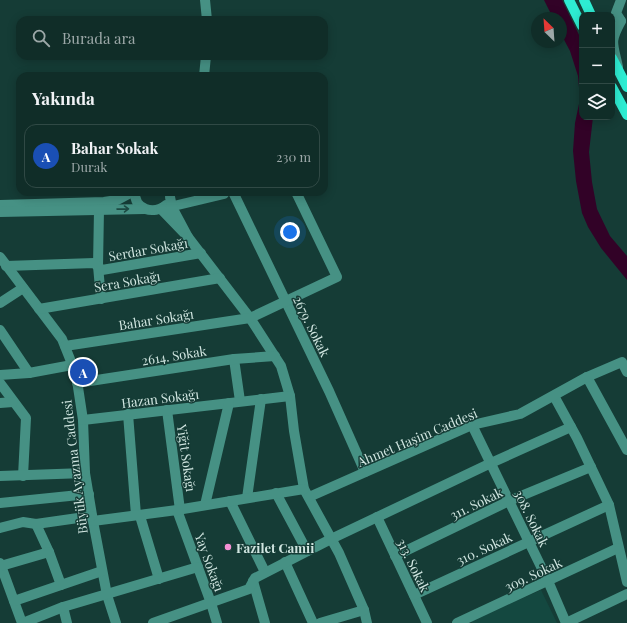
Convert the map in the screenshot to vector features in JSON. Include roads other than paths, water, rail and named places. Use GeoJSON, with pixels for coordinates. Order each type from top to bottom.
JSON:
{"type":"FeatureCollection","features":[{"type":"Feature","properties":{"kind":"main road"},"geometry":{"type":"LineString","coordinates":[[569,0],[579,20]]}},
{"type":"Feature","properties":{"kind":"main road"},"geometry":{"type":"LineString","coordinates":[[615,64],[627,87]]}},
{"type":"Feature","properties":{"kind":"main road"},"geometry":{"type":"LineString","coordinates":[[615,93],[627,115]]}},
{"type":"Feature","properties":{"kind":"street"},"geometry":{"type":"LineString","coordinates":[[205,0],[207,16]]}},
{"type":"Feature","properties":{"kind":"street"},"geometry":{"type":"LineString","coordinates":[[619,72],[612,39],[620,21],[616,13],[621,0]]}},
{"type":"Feature","properties":{"kind":"street"},"geometry":{"type":"LineString","coordinates":[[204,72],[206,60]]}},
{"type":"Feature","properties":{"kind":"street"},"geometry":{"type":"LineString","coordinates":[[0,205],[104,202],[117,200],[124,196]]}},
{"type":"Feature","properties":{"kind":"street"},"geometry":{"type":"LineString","coordinates":[[136,196],[137,201],[144,209]]}},
{"type":"Feature","properties":{"kind":"street"},"geometry":{"type":"LineString","coordinates":[[170,198],[194,196]]}},
{"type":"Feature","properties":{"kind":"street","name":"2679. Sokak"},"geometry":{"type":"LineString","coordinates":[[232,196],[286,301],[329,391],[365,472]]}},
{"type":"Feature","properties":{"kind":"street","name":"Bahar Sokağı"},"geometry":{"type":"LineString","coordinates":[[65,346],[250,318],[337,277],[298,196]]}},
{"type":"Feature","properties":{"kind":"street"},"geometry":{"type":"LineString","coordinates":[[0,212],[144,209],[155,211],[165,206],[170,198]]}},
{"type":"Feature","properties":{"kind":"street"},"geometry":{"type":"LineString","coordinates":[[170,198],[188,237]]}},
{"type":"Feature","properties":{"kind":"street"},"geometry":{"type":"LineString","coordinates":[[161,209],[188,237],[220,278],[250,318],[281,366],[290,396],[294,431],[307,493],[331,539],[364,610],[367,623]]}},
{"type":"Feature","properties":{"kind":"street"},"geometry":{"type":"LineString","coordinates":[[99,210],[98,266],[101,299]]}},
{"type":"Feature","properties":{"kind":"street","name":"Serdar Sokağı"},"geometry":{"type":"LineString","coordinates":[[6,266],[94,263],[102,270],[201,254]]}},
{"type":"Feature","properties":{"kind":"street","name":"Büyük Ayazma Caddesi"},"geometry":{"type":"LineString","coordinates":[[0,257],[62,339],[76,374],[92,519],[107,595],[116,623]]}},
{"type":"Feature","properties":{"kind":"street","name":"Sera Sokağı"},"geometry":{"type":"LineString","coordinates":[[39,309],[220,278]]}},
{"type":"Feature","properties":{"kind":"street"},"geometry":{"type":"LineString","coordinates":[[0,303],[23,288]]}},
{"type":"Feature","properties":{"kind":"street"},"geometry":{"type":"LineString","coordinates":[[0,330],[29,373]]}},
{"type":"Feature","properties":{"kind":"street","name":"2614. Sokak"},"geometry":{"type":"LineString","coordinates":[[77,383],[234,359],[275,356]]}},
{"type":"Feature","properties":{"kind":"street"},"geometry":{"type":"LineString","coordinates":[[234,359],[240,402]]}},
{"type":"Feature","properties":{"kind":"street","name":"Ahmet Haşim Caddesi"},"geometry":{"type":"LineString","coordinates":[[0,528],[23,522],[36,524],[179,510],[276,493],[307,493],[365,472],[472,425],[520,414],[587,377],[622,362],[627,372]]}},
{"type":"Feature","properties":{"kind":"street"},"geometry":{"type":"LineString","coordinates":[[0,376],[29,373],[72,365]]}},
{"type":"Feature","properties":{"kind":"street"},"geometry":{"type":"LineString","coordinates":[[587,377],[627,450]]}},
{"type":"Feature","properties":{"kind":"street"},"geometry":{"type":"LineString","coordinates":[[0,383],[26,418],[23,476]]}},
{"type":"Feature","properties":{"kind":"street","name":"Hazan Sokağı"},"geometry":{"type":"LineString","coordinates":[[82,420],[290,396]]}},
{"type":"Feature","properties":{"kind":"street"},"geometry":{"type":"LineString","coordinates":[[554,396],[571,427],[609,505],[618,548],[625,566],[627,582]]}},
{"type":"Feature","properties":{"kind":"street"},"geometry":{"type":"LineString","coordinates":[[247,498],[261,399]]}},
{"type":"Feature","properties":{"kind":"street"},"geometry":{"type":"LineString","coordinates":[[0,403],[13,402]]}},
{"type":"Feature","properties":{"kind":"street"},"geometry":{"type":"LineString","coordinates":[[206,505],[229,403]]}},
{"type":"Feature","properties":{"kind":"street","name":"Yiğit Sokağı"},"geometry":{"type":"LineString","coordinates":[[167,410],[179,510]]}},
{"type":"Feature","properties":{"kind":"street"},"geometry":{"type":"LineString","coordinates":[[128,414],[138,515],[159,579]]}},
{"type":"Feature","properties":{"kind":"street","name":"308. Sokak"},"geometry":{"type":"LineString","coordinates":[[472,425],[548,581],[566,623]]}},
{"type":"Feature","properties":{"kind":"street"},"geometry":{"type":"LineString","coordinates":[[153,623],[249,589],[255,578],[285,562],[491,463],[571,427]]}},
{"type":"Feature","properties":{"kind":"street","name":"311. Sokak"},"geometry":{"type":"LineString","coordinates":[[395,556],[509,501],[591,467]]}},
{"type":"Feature","properties":{"kind":"street"},"geometry":{"type":"LineString","coordinates":[[0,476],[86,473]]}},
{"type":"Feature","properties":{"kind":"street"},"geometry":{"type":"LineString","coordinates":[[276,493],[307,551]]}},
{"type":"Feature","properties":{"kind":"street"},"geometry":{"type":"LineString","coordinates":[[0,503],[89,494]]}},
{"type":"Feature","properties":{"kind":"street"},"geometry":{"type":"LineString","coordinates":[[230,501],[266,572]]}},
{"type":"Feature","properties":{"kind":"street","name":"310. Sokak"},"geometry":{"type":"LineString","coordinates":[[414,595],[609,505]]}},
{"type":"Feature","properties":{"kind":"street","name":"Yay Sokağı"},"geometry":{"type":"LineString","coordinates":[[179,510],[217,623]]}},
{"type":"Feature","properties":{"kind":"street","name":"313. Sokak"},"geometry":{"type":"LineString","coordinates":[[377,517],[427,623]]}},
{"type":"Feature","properties":{"kind":"street"},"geometry":{"type":"LineString","coordinates":[[36,524],[62,585]]}},
{"type":"Feature","properties":{"kind":"street","name":"309. Sokak"},"geometry":{"type":"LineString","coordinates":[[463,622],[618,548]]}},
{"type":"Feature","properties":{"kind":"street"},"geometry":{"type":"LineString","coordinates":[[49,552],[1,565],[3,584],[14,601],[24,623],[63,607],[198,567]]}},
{"type":"Feature","properties":{"kind":"street"},"geometry":{"type":"LineString","coordinates":[[285,562],[313,623]]}},
{"type":"Feature","properties":{"kind":"street"},"geometry":{"type":"LineString","coordinates":[[14,601],[102,571]]}},
{"type":"Feature","properties":{"kind":"street"},"geometry":{"type":"LineString","coordinates":[[253,582],[264,623]]}},
{"type":"Feature","properties":{"kind":"street"},"geometry":{"type":"LineString","coordinates":[[566,623],[627,594]]}},
{"type":"Feature","properties":{"kind":"street"},"geometry":{"type":"LineString","coordinates":[[63,607],[67,623]]}},
{"type":"Feature","properties":{"kind":"street"},"geometry":{"type":"LineString","coordinates":[[320,623],[364,610]]}},
{"type":"Feature","properties":{"kind":"place","name":"Bahar Sokak"},"geometry":{"type":"Point","coordinates":[83,372]}},
{"type":"Feature","properties":{"kind":"place","name":"Fazilet Camii"},"geometry":{"type":"Point","coordinates":[228,547]}}]}
